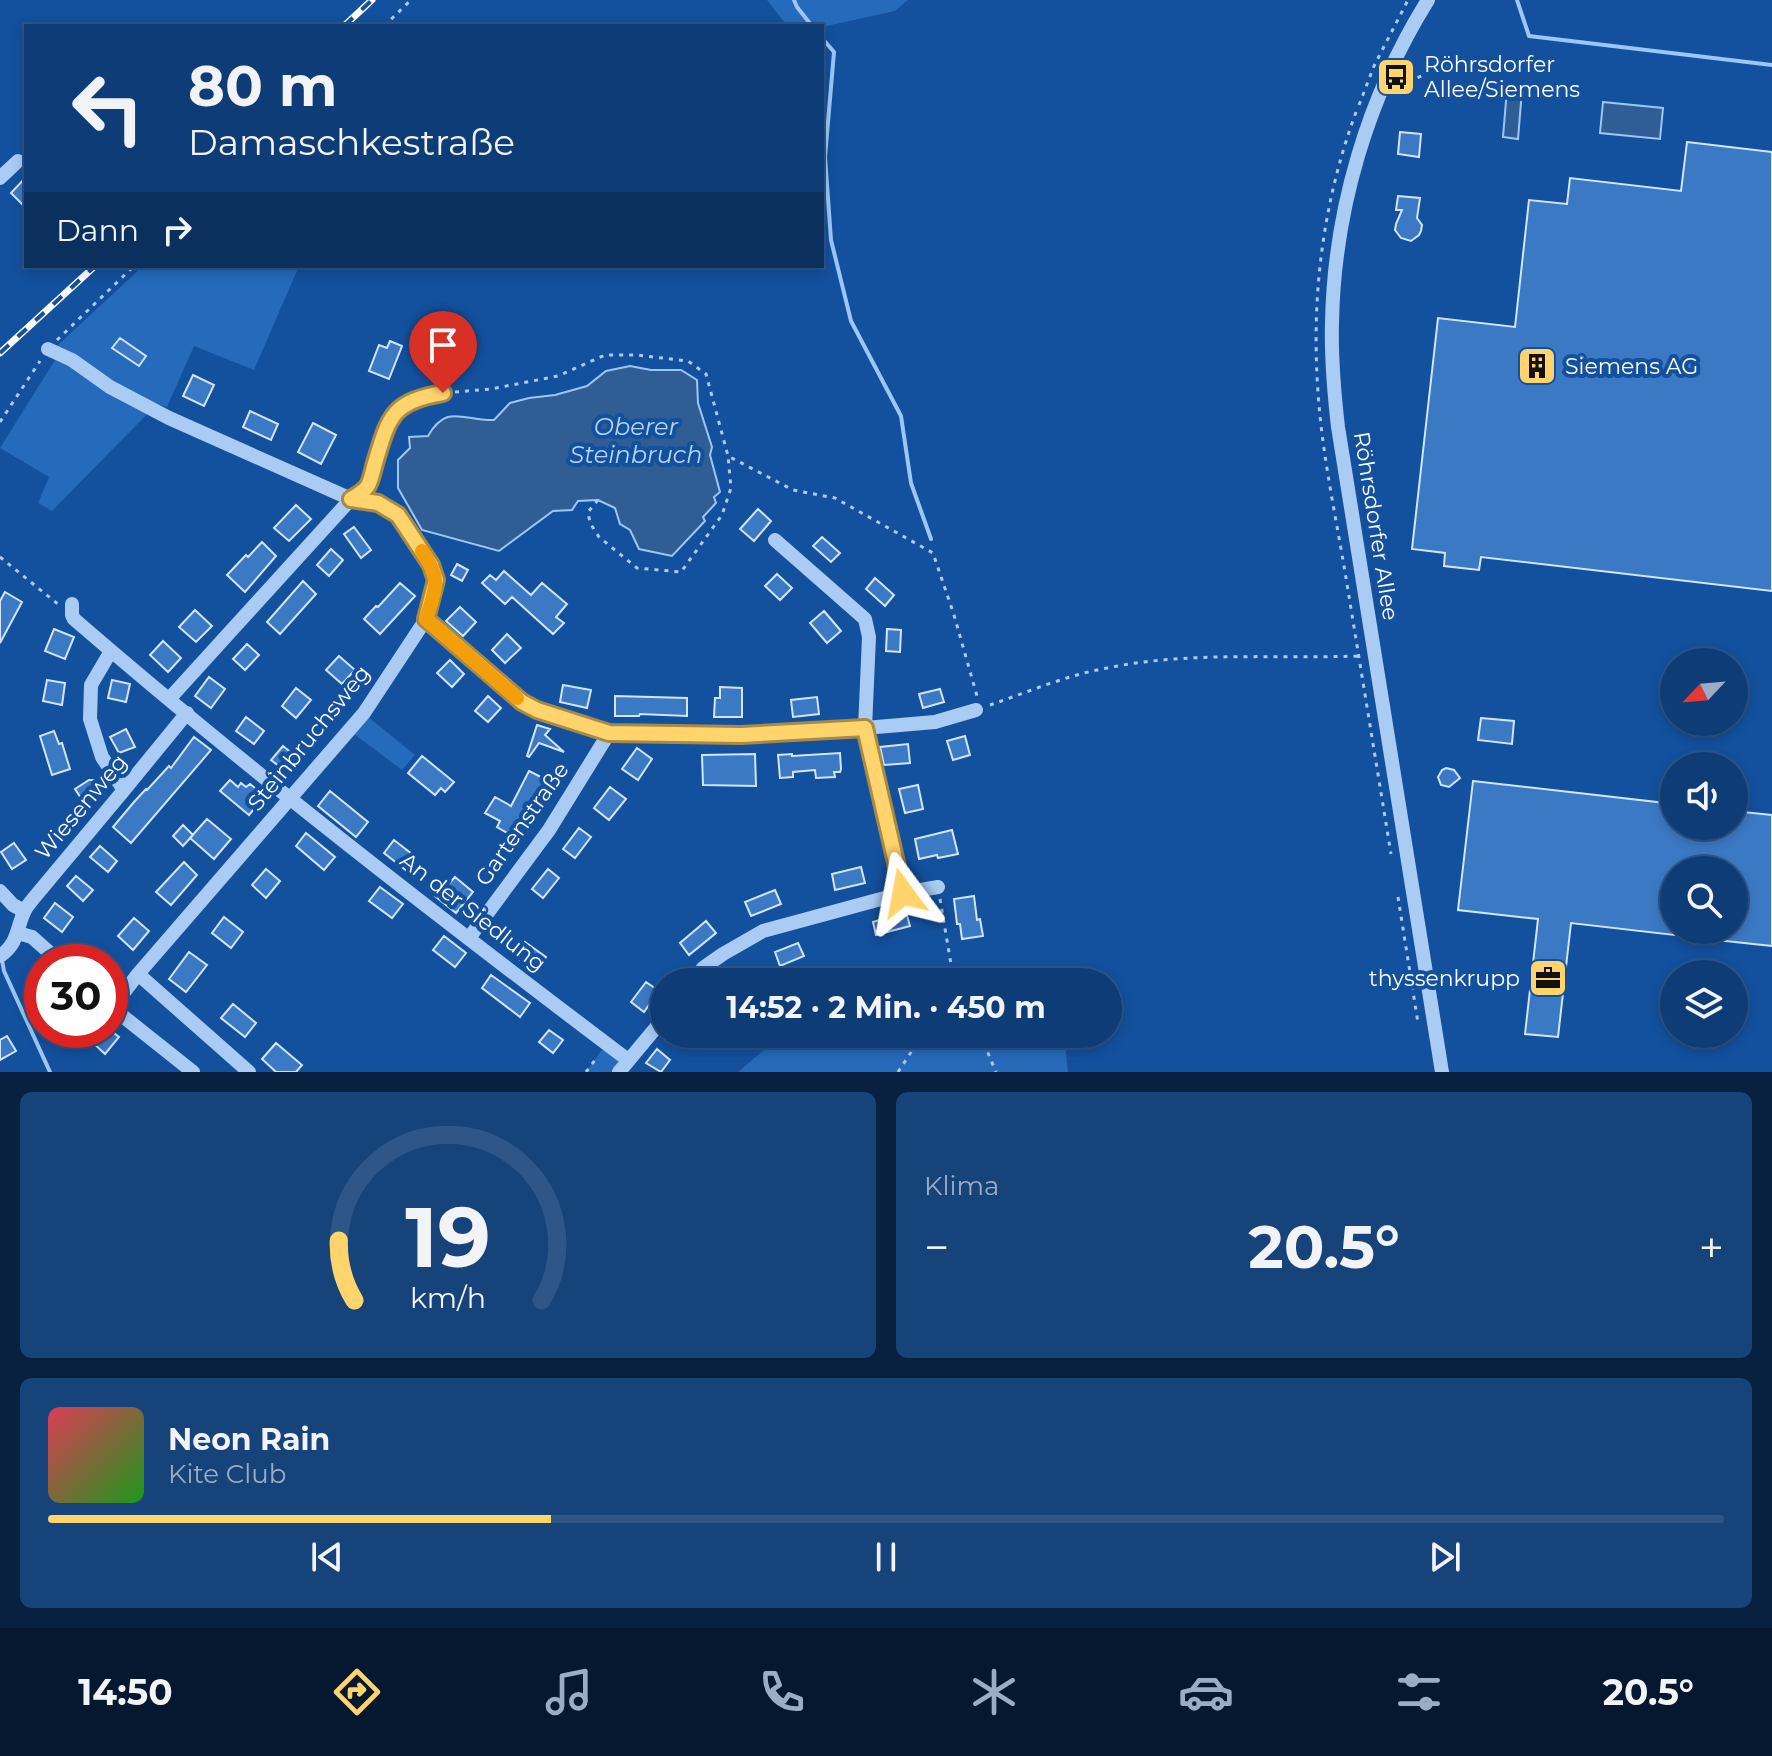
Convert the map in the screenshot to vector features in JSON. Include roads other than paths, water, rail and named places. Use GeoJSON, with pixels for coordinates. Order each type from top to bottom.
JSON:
{"type":"FeatureCollection","features":[{"type":"Feature","properties":{"kind":"street","name":"Röhrsdorfer Allee"},"geometry":{"type":"LineString","coordinates":[[1428,0],[1393,62],[1362,143],[1343,217],[1333,291],[1332,363],[1337,415],[1442,1072]]}},
{"type":"Feature","properties":{"kind":"street"},"geometry":{"type":"LineString","coordinates":[[0,178],[18,161]]}},
{"type":"Feature","properties":{"kind":"street","name":"Steinbruchsweg"},"geometry":{"type":"LineString","coordinates":[[48,349],[169,418],[351,499],[378,503],[398,515],[431,565],[436,580],[426,619],[364,713],[128,986]]}},
{"type":"Feature","properties":{"kind":"street"},"geometry":{"type":"LineString","coordinates":[[170,698],[351,499],[368,487],[387,423],[396,412],[409,402],[443,393]]}},
{"type":"Feature","properties":{"kind":"street"},"geometry":{"type":"LineString","coordinates":[[775,540],[865,619],[869,637],[865,728],[903,893]]}},
{"type":"Feature","properties":{"kind":"street","name":"An der Siedlung"},"geometry":{"type":"LineString","coordinates":[[72,609],[111,651],[291,798],[606,1044],[623,1066]]}},
{"type":"Feature","properties":{"kind":"street"},"geometry":{"type":"LineString","coordinates":[[426,619],[522,702],[537,710],[609,733],[741,735],[865,728],[935,722],[979,709]]}},
{"type":"Feature","properties":{"kind":"street"},"geometry":{"type":"LineString","coordinates":[[111,651],[91,685],[90,719],[102,757],[124,790]]}},
{"type":"Feature","properties":{"kind":"street","name":"Wiesenweg"},"geometry":{"type":"LineString","coordinates":[[18,933],[24,911],[187,713]]}},
{"type":"Feature","properties":{"kind":"street","name":"Gartenstraße"},"geometry":{"type":"LineString","coordinates":[[469,938],[549,830],[609,733]]}},
{"type":"Feature","properties":{"kind":"street"},"geometry":{"type":"LineString","coordinates":[[703,968],[763,931],[903,893],[938,887]]}},
{"type":"Feature","properties":{"kind":"street"},"geometry":{"type":"LineString","coordinates":[[0,891],[13,905],[24,911]]}},
{"type":"Feature","properties":{"kind":"street"},"geometry":{"type":"LineString","coordinates":[[4,953],[18,933],[32,937],[40,944]]}},
{"type":"Feature","properties":{"kind":"street"},"geometry":{"type":"LineString","coordinates":[[138,974],[249,1072]]}},
{"type":"Feature","properties":{"kind":"street"},"geometry":{"type":"LineString","coordinates":[[128,1020],[193,1072]]}},
{"type":"Feature","properties":{"kind":"street"},"geometry":{"type":"LineString","coordinates":[[623,1066],[650,1036]]}},
{"type":"Feature","properties":{"kind":"water"},"geometry":{"type":"Polygon","coordinates":[[[1507,89],[1522,90],[1518,139],[1503,137],[1507,89]]]}},
{"type":"Feature","properties":{"kind":"water"},"geometry":{"type":"Polygon","coordinates":[[[1603,102],[1663,108],[1660,139],[1600,133],[1603,102]]]}},
{"type":"Feature","properties":{"kind":"water","name":"Oberer Steinbruch"},"geometry":{"type":"Polygon","coordinates":[[[630,366],[681,370],[697,380],[698,403],[712,447],[710,455],[720,492],[714,497],[716,503],[703,517],[705,521],[672,556],[639,549],[630,530],[620,524],[615,508],[598,500],[578,501],[572,510],[553,511],[499,551],[422,530],[398,488],[398,460],[410,448],[409,437],[428,436],[435,426],[449,417],[494,420],[510,403],[587,386],[606,371],[630,366]]]}},
{"type":"Feature","properties":{"kind":"waterway"},"geometry":{"type":"LineString","coordinates":[[794,0],[810,24]]}},
{"type":"Feature","properties":{"kind":"waterway"},"geometry":{"type":"LineString","coordinates":[[1517,0],[1529,36],[1772,65]]}},
{"type":"Feature","properties":{"kind":"waterway"},"geometry":{"type":"LineString","coordinates":[[824,40],[834,52],[825,157],[831,240],[851,321],[901,416],[911,483],[931,539]]}},
{"type":"Feature","properties":{"kind":"waterway"},"geometry":{"type":"LineString","coordinates":[[2,960],[4,971],[50,1072]]}},
{"type":"Feature","properties":{"kind":"railway"},"geometry":{"type":"LineString","coordinates":[[346,24],[372,0]]}},
{"type":"Feature","properties":{"kind":"railway"},"geometry":{"type":"LineString","coordinates":[[0,353],[93,268]]}},
{"type":"Feature","properties":{"kind":"place","name":"Röhrsdorfer Allee/Siemens"},"geometry":{"type":"Point","coordinates":[1396,77]}},
{"type":"Feature","properties":{"kind":"place","name":"Siemens AG"},"geometry":{"type":"Point","coordinates":[1537,366]}},
{"type":"Feature","properties":{"kind":"place","name":"thyssenkrupp"},"geometry":{"type":"Point","coordinates":[1548,978]}}]}
